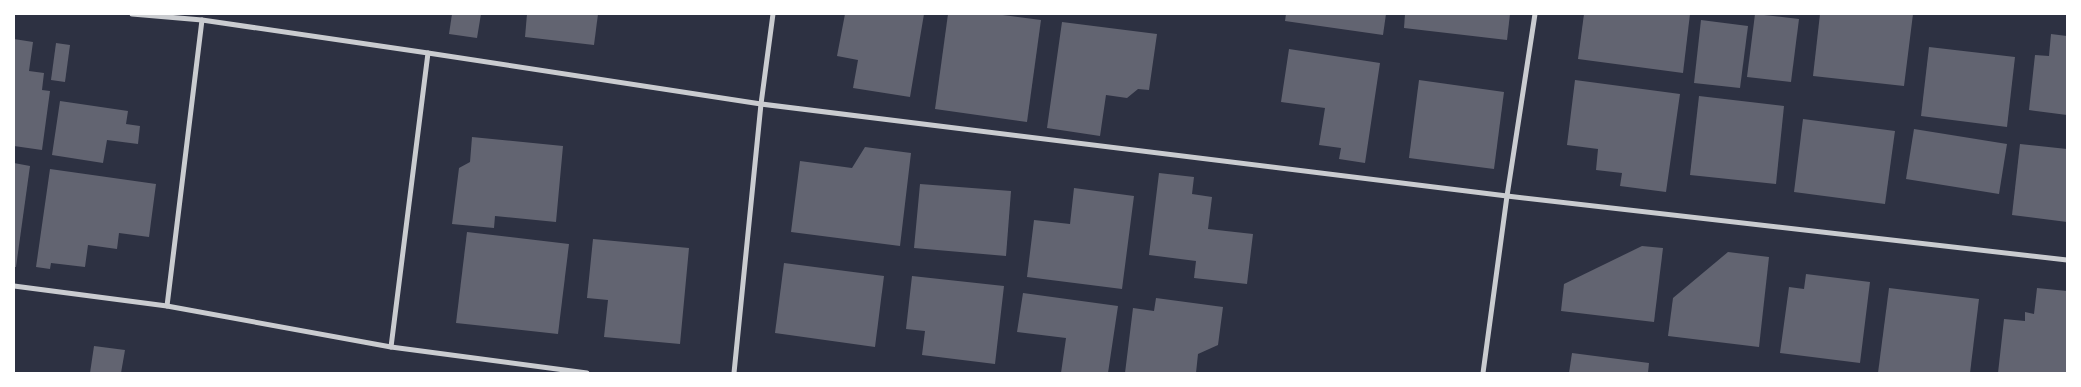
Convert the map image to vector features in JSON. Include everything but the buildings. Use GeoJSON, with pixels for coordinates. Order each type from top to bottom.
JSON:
{"type":"FeatureCollection","features":[{"type":"Feature","properties":{"kind":"street"},"geometry":{"type":"LineString","coordinates":[[132,14],[202,20],[760,104],[1506,196],[2067,260]]}},
{"type":"Feature","properties":{"kind":"street"},"geometry":{"type":"LineString","coordinates":[[734,373],[760,104],[773,14]]}},
{"type":"Feature","properties":{"kind":"street"},"geometry":{"type":"LineString","coordinates":[[1483,373],[1506,196],[1535,14]]}},
{"type":"Feature","properties":{"kind":"street"},"geometry":{"type":"LineString","coordinates":[[167,306],[202,20]]}},
{"type":"Feature","properties":{"kind":"street"},"geometry":{"type":"LineString","coordinates":[[391,347],[428,53]]}},
{"type":"Feature","properties":{"kind":"street"},"geometry":{"type":"LineString","coordinates":[[14,286],[167,306],[391,347],[587,373]]}}]}
